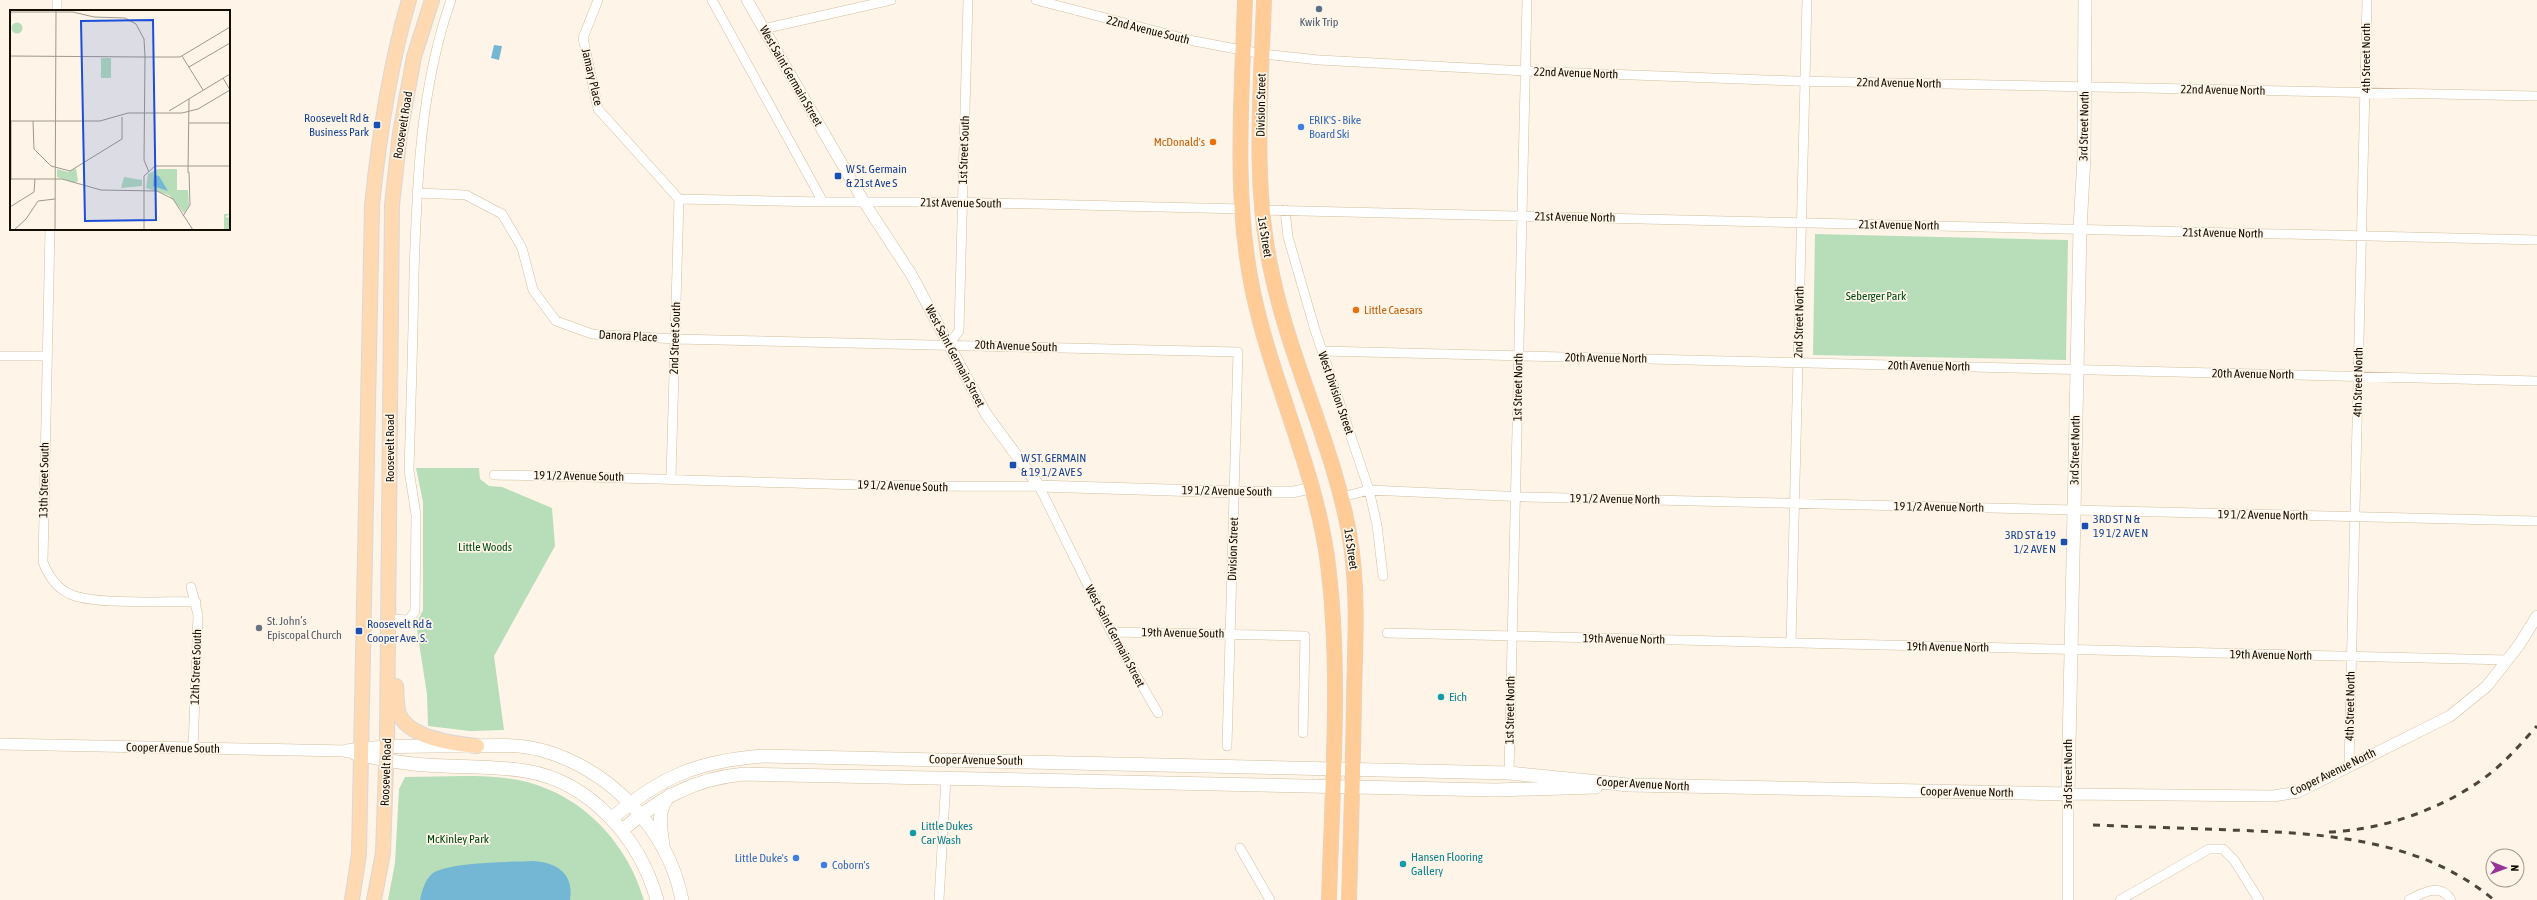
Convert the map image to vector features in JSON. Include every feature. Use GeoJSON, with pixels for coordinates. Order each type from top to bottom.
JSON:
{"type":"FeatureCollection","features":[{"type":"Feature","properties":{"kind":"highway","name":"Division Street"},"geometry":{"type":"LineString","coordinates":[[1242,209],[1243,50],[1245,0]]}},
{"type":"Feature","properties":{"kind":"highway","name":"Division Street"},"geometry":{"type":"LineString","coordinates":[[1261,210],[1262,54],[1264,0]]}},
{"type":"Feature","properties":{"kind":"highway","name":"1st Street"},"geometry":{"type":"LineString","coordinates":[[1242,209],[1248,267],[1260,322],[1312,488],[1327,554],[1333,615],[1332,786],[1329,900]]}},
{"type":"Feature","properties":{"kind":"highway","name":"1st Street"},"geometry":{"type":"LineString","coordinates":[[1261,210],[1272,274],[1283,318],[1342,497],[1352,551],[1355,598],[1349,900]]}},
{"type":"Feature","properties":{"kind":"main road","name":"Roosevelt Road"},"geometry":{"type":"LineString","coordinates":[[352,900],[359,854],[372,206],[383,111],[395,48],[409,0]]}},
{"type":"Feature","properties":{"kind":"main road","name":"Roosevelt Road"},"geometry":{"type":"LineString","coordinates":[[374,900],[383,853],[387,753],[392,205],[400,133],[413,65],[432,0]]}},
{"type":"Feature","properties":{"kind":"main road","name":"3rd Street North"},"geometry":{"type":"LineString","coordinates":[[2068,794],[2076,370],[2085,87],[2085,0]]}},
{"type":"Feature","properties":{"kind":"main road"},"geometry":{"type":"LineString","coordinates":[[389,640],[399,713],[404,721],[434,738],[477,746]]}},
{"type":"Feature","properties":{"kind":"main road","name":"Cooper Avenue South"},"geometry":{"type":"LineString","coordinates":[[347,751],[387,753],[477,746],[529,747],[562,758],[596,775],[629,802],[656,836],[665,854]]}},
{"type":"Feature","properties":{"kind":"main road","name":"Cooper Avenue South"},"geometry":{"type":"LineString","coordinates":[[387,753],[415,764],[514,769],[538,774],[584,796],[612,818],[622,830],[647,870],[657,900]]}},
{"type":"Feature","properties":{"kind":"main road","name":"Cooper Avenue South"},"geometry":{"type":"LineString","coordinates":[[612,818],[629,802],[664,780],[698,766],[732,759],[763,756],[1332,768]]}},
{"type":"Feature","properties":{"kind":"main road","name":"Cooper Avenue North"},"geometry":{"type":"LineString","coordinates":[[1332,768],[1509,773],[1629,785],[2068,794]]}},
{"type":"Feature","properties":{"kind":"main road"},"geometry":{"type":"LineString","coordinates":[[622,830],[670,794],[699,782],[744,774],[1549,790],[1629,785]]}},
{"type":"Feature","properties":{"kind":"main road"},"geometry":{"type":"LineString","coordinates":[[670,794],[663,803],[661,813],[665,854],[676,880],[682,900]]}},
{"type":"Feature","properties":{"kind":"street"},"geometry":{"type":"LineString","coordinates":[[389,620],[409,620],[415,611],[416,515],[409,470],[416,193],[424,109],[443,24],[451,0]]}},
{"type":"Feature","properties":{"kind":"street","name":"Jamary Place"},"geometry":{"type":"LineString","coordinates":[[598,0],[583,38],[598,109],[679,199]]}},
{"type":"Feature","properties":{"kind":"street"},"geometry":{"type":"LineString","coordinates":[[712,0],[823,202]]}},
{"type":"Feature","properties":{"kind":"street","name":"West Saint Germain Street"},"geometry":{"type":"LineString","coordinates":[[747,0],[864,202],[911,274],[950,344],[986,414],[1038,486],[1111,632],[1158,713]]}},
{"type":"Feature","properties":{"kind":"street"},"geometry":{"type":"LineString","coordinates":[[763,29],[891,0]]}},
{"type":"Feature","properties":{"kind":"street","name":"1st Street South"},"geometry":{"type":"LineString","coordinates":[[950,344],[959,331],[968,0]]}},
{"type":"Feature","properties":{"kind":"street","name":"22nd Avenue South"},"geometry":{"type":"LineString","coordinates":[[1036,0],[1180,37],[1262,54]]}},
{"type":"Feature","properties":{"kind":"street","name":"1st Street North"},"geometry":{"type":"LineString","coordinates":[[1509,773],[1527,0]]}},
{"type":"Feature","properties":{"kind":"street","name":"2nd Street North"},"geometry":{"type":"LineString","coordinates":[[1791,643],[1807,0]]}},
{"type":"Feature","properties":{"kind":"street","name":"4th Street North"},"geometry":{"type":"LineString","coordinates":[[2349,765],[2367,0]]}},
{"type":"Feature","properties":{"kind":"street","name":"22nd Avenue North"},"geometry":{"type":"LineString","coordinates":[[1262,54],[1319,60],[1526,71],[1805,81],[2537,96]]}},
{"type":"Feature","properties":{"kind":"street","name":"Danora Place"},"geometry":{"type":"LineString","coordinates":[[416,193],[466,195],[502,214],[522,248],[533,290],[556,321],[592,334],[675,339]]}},
{"type":"Feature","properties":{"kind":"street","name":"21st Avenue South"},"geometry":{"type":"LineString","coordinates":[[679,199],[823,202],[962,202],[1242,209]]}},
{"type":"Feature","properties":{"kind":"street","name":"2nd Street South"},"geometry":{"type":"LineString","coordinates":[[671,478],[679,199]]}},
{"type":"Feature","properties":{"kind":"street","name":"21st Avenue North"},"geometry":{"type":"LineString","coordinates":[[1261,210],[2537,240]]}},
{"type":"Feature","properties":{"kind":"street","name":"West Division Street"},"geometry":{"type":"LineString","coordinates":[[1285,210],[1288,237],[1322,351],[1369,490],[1378,529],[1383,576]]}},
{"type":"Feature","properties":{"kind":"street","name":"13th Street South"},"geometry":{"type":"LineString","coordinates":[[50,230],[43,562],[48,574],[57,585],[70,594],[88,599],[196,602]]}},
{"type":"Feature","properties":{"kind":"street","name":"20th Avenue South"},"geometry":{"type":"LineString","coordinates":[[675,339],[950,344],[1238,352]]}},
{"type":"Feature","properties":{"kind":"street","name":"20th Avenue North"},"geometry":{"type":"LineString","coordinates":[[1322,351],[2537,381]]}},
{"type":"Feature","properties":{"kind":"street","name":"Division Street"},"geometry":{"type":"LineString","coordinates":[[1227,746],[1238,352]]}},
{"type":"Feature","properties":{"kind":"street"},"geometry":{"type":"LineString","coordinates":[[0,356],[47,356]]}},
{"type":"Feature","properties":{"kind":"street","name":"19 1/2 Avenue South"},"geometry":{"type":"LineString","coordinates":[[494,475],[671,478],[949,487],[1038,486],[1234,492],[1293,492],[1312,488]]}},
{"type":"Feature","properties":{"kind":"street","name":"19 1/2 Avenue North"},"geometry":{"type":"LineString","coordinates":[[1342,497],[1369,490],[1515,496],[2537,521]]}},
{"type":"Feature","properties":{"kind":"street","name":"12th Street South"},"geometry":{"type":"LineString","coordinates":[[191,587],[196,602],[198,630],[193,748]]}},
{"type":"Feature","properties":{"kind":"street","name":"Cooper Avenue North"},"geometry":{"type":"LineString","coordinates":[[2068,794],[2285,796],[2298,792],[2349,765],[2450,716],[2486,686],[2508,660],[2537,616]]}},
{"type":"Feature","properties":{"kind":"street","name":"19th Avenue South"},"geometry":{"type":"LineString","coordinates":[[1111,632],[1230,634]]}},
{"type":"Feature","properties":{"kind":"street","name":"19th Avenue North"},"geometry":{"type":"LineString","coordinates":[[1387,633],[2508,660]]}},
{"type":"Feature","properties":{"kind":"street"},"geometry":{"type":"LineString","coordinates":[[1230,634],[1305,636],[1303,733]]}},
{"type":"Feature","properties":{"kind":"street","name":"Cooper Avenue South"},"geometry":{"type":"LineString","coordinates":[[0,744],[347,751]]}},
{"type":"Feature","properties":{"kind":"street"},"geometry":{"type":"LineString","coordinates":[[939,900],[946,778]]}},
{"type":"Feature","properties":{"kind":"street","name":"3rd Street North"},"geometry":{"type":"LineString","coordinates":[[2068,794],[2068,900]]}},
{"type":"Feature","properties":{"kind":"street"},"geometry":{"type":"LineString","coordinates":[[1240,848],[1270,900]]}},
{"type":"Feature","properties":{"kind":"street"},"geometry":{"type":"LineString","coordinates":[[2120,900],[2209,849],[2223,849],[2234,860],[2259,900]]}},
{"type":"Feature","properties":{"kind":"street"},"geometry":{"type":"LineString","coordinates":[[2409,900],[2424,892],[2437,889],[2448,895],[2451,900]]}},
{"type":"Feature","properties":{"kind":"green space","name":"Seberger Park"},"geometry":{"type":"Polygon","coordinates":[[[1815,234],[2068,240],[2066,360],[1813,355],[1815,234]]]}},
{"type":"Feature","properties":{"kind":"green space","name":"Little Woods"},"geometry":{"type":"Polygon","coordinates":[[[416,468],[479,468],[480,479],[489,486],[502,487],[552,508],[555,546],[494,656],[504,730],[470,731],[428,726],[427,694],[416,624],[423,610],[423,502],[416,468]]]}},
{"type":"Feature","properties":{"kind":"green space","name":"McKinley Park"},"geometry":{"type":"Polygon","coordinates":[[[405,777],[499,777],[536,785],[558,794],[578,806],[596,820],[611,838],[625,857],[636,878],[644,900],[388,900],[395,863],[399,789],[405,777]]]}},
{"type":"Feature","properties":{"kind":"water"},"geometry":{"type":"Polygon","coordinates":[[[494,45],[502,46],[499,60],[491,58],[494,45]]]}},
{"type":"Feature","properties":{"kind":"water"},"geometry":{"type":"Polygon","coordinates":[[[543,862],[557,867],[567,877],[571,891],[570,900],[420,900],[428,878],[433,873],[442,869],[482,863],[543,862]]]}},
{"type":"Feature","properties":{"kind":"railway"},"geometry":{"type":"LineString","coordinates":[[2329,832],[2388,823],[2427,810],[2446,801],[2463,792],[2496,769],[2537,726]]}},
{"type":"Feature","properties":{"kind":"railway"},"geometry":{"type":"LineString","coordinates":[[2093,825],[2299,833],[2368,843],[2402,851],[2434,863],[2465,879],[2494,900]]}},
{"type":"Feature","properties":{"kind":"place","name":"Kwik Trip"},"geometry":{"type":"Point","coordinates":[1319,9]}},
{"type":"Feature","properties":{"kind":"place","name":"Roosevelt Rd & Business Park"},"geometry":{"type":"Point","coordinates":[377,125]}},
{"type":"Feature","properties":{"kind":"place","name":"ERIK'S - Bike Board Ski"},"geometry":{"type":"Point","coordinates":[1301,127]}},
{"type":"Feature","properties":{"kind":"place","name":"McDonald's"},"geometry":{"type":"Point","coordinates":[1213,142]}},
{"type":"Feature","properties":{"kind":"place","name":"W St. Germain & 21st Ave S"},"geometry":{"type":"Point","coordinates":[838,176]}},
{"type":"Feature","properties":{"kind":"place","name":"Little Caesars"},"geometry":{"type":"Point","coordinates":[1356,310]}},
{"type":"Feature","properties":{"kind":"place","name":"W ST. GERMAIN & 19 1/2 AVE S"},"geometry":{"type":"Point","coordinates":[1013,465]}},
{"type":"Feature","properties":{"kind":"place","name":"3RD ST N & 19 1/2 AVE N"},"geometry":{"type":"Point","coordinates":[2085,526]}},
{"type":"Feature","properties":{"kind":"place","name":"3RD ST & 19 1/2 AVE N"},"geometry":{"type":"Point","coordinates":[2064,542]}},
{"type":"Feature","properties":{"kind":"place","name":"St. John’s Episcopal Church"},"geometry":{"type":"Point","coordinates":[259,628]}},
{"type":"Feature","properties":{"kind":"place","name":"Roosevelt Rd & Cooper Ave. S."},"geometry":{"type":"Point","coordinates":[359,631]}},
{"type":"Feature","properties":{"kind":"place","name":"Eich"},"geometry":{"type":"Point","coordinates":[1441,697]}},
{"type":"Feature","properties":{"kind":"place","name":"Little Dukes Car Wash"},"geometry":{"type":"Point","coordinates":[913,833]}},
{"type":"Feature","properties":{"kind":"place","name":"Little Duke's"},"geometry":{"type":"Point","coordinates":[796,858]}},
{"type":"Feature","properties":{"kind":"place","name":"Hansen Flooring Gallery"},"geometry":{"type":"Point","coordinates":[1403,864]}},
{"type":"Feature","properties":{"kind":"place","name":"Coborn's"},"geometry":{"type":"Point","coordinates":[824,865]}}]}
